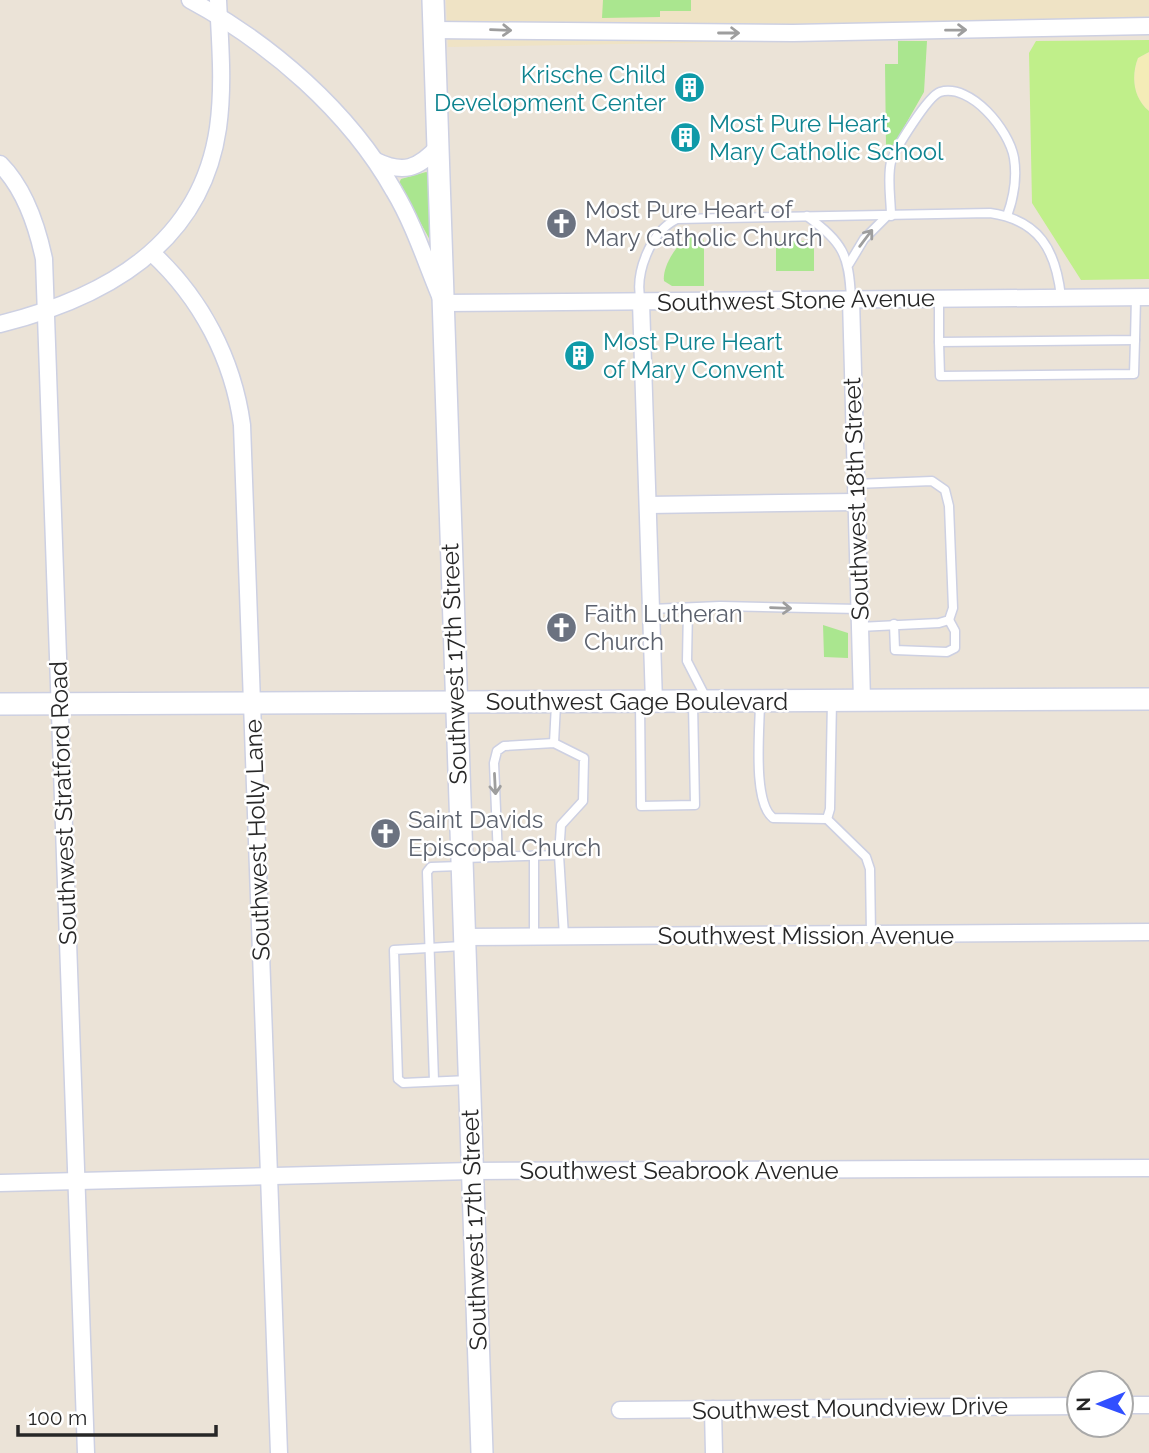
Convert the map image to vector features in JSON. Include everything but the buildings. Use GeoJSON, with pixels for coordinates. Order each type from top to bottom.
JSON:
{"type":"FeatureCollection","features":[{"type":"Feature","properties":{"kind":"main road","name":"Southwest 17th Street"},"geometry":{"type":"LineString","coordinates":[[433,0],[482,1453]]}},
{"type":"Feature","properties":{"kind":"main road","name":"Southwest Gage Boulevard"},"geometry":{"type":"LineString","coordinates":[[0,704],[1149,699]]}},
{"type":"Feature","properties":{"kind":"street"},"geometry":{"type":"LineString","coordinates":[[190,0],[275,57],[336,113],[376,161],[408,217],[443,303]]}},
{"type":"Feature","properties":{"kind":"street"},"geometry":{"type":"LineString","coordinates":[[0,324],[47,310],[105,287],[152,253],[173,232],[192,203],[212,156],[222,94],[218,0]]}},
{"type":"Feature","properties":{"kind":"street"},"geometry":{"type":"LineString","coordinates":[[433,30],[793,33],[1149,26]]}},
{"type":"Feature","properties":{"kind":"street"},"geometry":{"type":"LineString","coordinates":[[376,161],[393,169],[410,167],[420,163],[438,147]]}},
{"type":"Feature","properties":{"kind":"street","name":"Southwest Stratford Road"},"geometry":{"type":"LineString","coordinates":[[0,164],[20,192],[38,228],[44,259],[86,1453]]}},
{"type":"Feature","properties":{"kind":"street","name":"Southwest Holly Lane"},"geometry":{"type":"LineString","coordinates":[[152,253],[174,276],[209,324],[223,353],[240,411],[279,1453]]}},
{"type":"Feature","properties":{"kind":"street","name":"Southwest Stone Avenue"},"geometry":{"type":"LineString","coordinates":[[443,303],[1143,297]]}},
{"type":"Feature","properties":{"kind":"street","name":"Southwest 18th Street"},"geometry":{"type":"LineString","coordinates":[[851,299],[862,700]]}},
{"type":"Feature","properties":{"kind":"street"},"geometry":{"type":"LineString","coordinates":[[641,302],[651,609],[647,702]]}},
{"type":"Feature","properties":{"kind":"street"},"geometry":{"type":"LineString","coordinates":[[648,505],[855,502]]}},
{"type":"Feature","properties":{"kind":"street","name":"Southwest Mission Avenue"},"geometry":{"type":"LineString","coordinates":[[464,941],[564,936],[1149,932]]}},
{"type":"Feature","properties":{"kind":"street","name":"Southwest Seabrook Avenue"},"geometry":{"type":"LineString","coordinates":[[0,1183],[472,1171],[1149,1168]]}},
{"type":"Feature","properties":{"kind":"street","name":"Southwest Moundview Drive"},"geometry":{"type":"LineString","coordinates":[[620,1410],[1065,1406]]}},
{"type":"Feature","properties":{"kind":"street"},"geometry":{"type":"LineString","coordinates":[[713,1409],[714,1453]]}},
{"type":"Feature","properties":{"kind":"lane"},"geometry":{"type":"LineString","coordinates":[[849,264],[864,239],[889,216],[892,160],[926,103],[940,92],[972,97],[984,108],[1010,146],[1015,184],[1007,216]]}},
{"type":"Feature","properties":{"kind":"lane"},"geometry":{"type":"LineString","coordinates":[[641,302],[641,269],[668,224],[677,219],[990,213],[1007,216],[1032,229],[1049,249],[1058,271],[1061,297]]}},
{"type":"Feature","properties":{"kind":"lane"},"geometry":{"type":"LineString","coordinates":[[807,216],[833,236],[849,264],[851,299]]}},
{"type":"Feature","properties":{"kind":"lane"},"geometry":{"type":"LineString","coordinates":[[939,298],[940,376],[1135,374],[1135,340],[1143,297]]}},
{"type":"Feature","properties":{"kind":"lane"},"geometry":{"type":"LineString","coordinates":[[939,342],[1135,340]]}},
{"type":"Feature","properties":{"kind":"lane"},"geometry":{"type":"LineString","coordinates":[[855,484],[932,481],[945,490],[949,506],[953,608],[949,620],[957,643],[955,648],[947,652],[895,650],[894,624]]}},
{"type":"Feature","properties":{"kind":"lane"},"geometry":{"type":"LineString","coordinates":[[651,609],[720,606],[859,609]]}},
{"type":"Feature","properties":{"kind":"lane"},"geometry":{"type":"LineString","coordinates":[[647,702],[641,806],[695,804],[701,701],[699,688],[687,661],[688,608]]}},
{"type":"Feature","properties":{"kind":"lane"},"geometry":{"type":"LineString","coordinates":[[859,627],[939,623],[949,620]]}},
{"type":"Feature","properties":{"kind":"lane"},"geometry":{"type":"LineString","coordinates":[[827,819],[830,809],[832,700]]}},
{"type":"Feature","properties":{"kind":"lane"},"geometry":{"type":"LineString","coordinates":[[760,701],[761,798],[767,814],[773,818],[827,819],[866,857],[870,869],[871,934]]}},
{"type":"Feature","properties":{"kind":"lane"},"geometry":{"type":"LineString","coordinates":[[554,743],[556,702]]}},
{"type":"Feature","properties":{"kind":"lane"},"geometry":{"type":"LineString","coordinates":[[498,857],[494,755],[504,746],[554,743],[584,758],[583,801],[561,825],[559,855],[564,936]]}},
{"type":"Feature","properties":{"kind":"lane"},"geometry":{"type":"LineString","coordinates":[[434,1081],[427,872],[431,867],[498,857],[559,855]]}},
{"type":"Feature","properties":{"kind":"lane"},"geometry":{"type":"LineString","coordinates":[[534,856],[534,937]]}},
{"type":"Feature","properties":{"kind":"lane"},"geometry":{"type":"LineString","coordinates":[[464,941],[429,947],[397,948],[393,954],[398,1079],[403,1083],[469,1080]]}},
{"type":"Feature","properties":{"kind":"shaded area"},"geometry":{"type":"Polygon","coordinates":[[[446,0],[1149,0],[1149,35],[448,47],[446,0]]]}},
{"type":"Feature","properties":{"kind":"green space"},"geometry":{"type":"Polygon","coordinates":[[[603,0],[691,0],[691,11],[660,11],[660,17],[602,18],[603,0]]]}},
{"type":"Feature","properties":{"kind":"green space"},"geometry":{"type":"Polygon","coordinates":[[[1149,40],[1149,52],[1138,58],[1134,79],[1140,100],[1149,111],[1149,279],[1081,280],[1032,203],[1029,53],[1036,41],[1149,40]]]}},
{"type":"Feature","properties":{"kind":"green space"},"geometry":{"type":"Polygon","coordinates":[[[898,41],[927,41],[924,92],[891,150],[886,148],[885,64],[898,64],[898,41]]]}},
{"type":"Feature","properties":{"kind":"green space"},"geometry":{"type":"Polygon","coordinates":[[[429,173],[431,242],[399,183],[401,179],[429,173]]]}},
{"type":"Feature","properties":{"kind":"green space"},"geometry":{"type":"Polygon","coordinates":[[[692,235],[701,237],[704,241],[704,286],[672,286],[664,281],[668,261],[676,248],[692,235]]]}},
{"type":"Feature","properties":{"kind":"green space"},"geometry":{"type":"Polygon","coordinates":[[[776,241],[814,241],[814,271],[776,271],[776,241]]]}},
{"type":"Feature","properties":{"kind":"green space"},"geometry":{"type":"Polygon","coordinates":[[[823,625],[848,633],[848,658],[824,657],[823,625]]]}},
{"type":"Feature","properties":{"kind":"sand"},"geometry":{"type":"Polygon","coordinates":[[[1149,52],[1149,111],[1140,100],[1134,79],[1138,58],[1149,52]]]}},
{"type":"Feature","properties":{"kind":"place","name":"Krische Child Development Center"},"geometry":{"type":"Point","coordinates":[689,88]}},
{"type":"Feature","properties":{"kind":"place","name":"Most Pure Heart Mary Catholic School"},"geometry":{"type":"Point","coordinates":[686,137]}},
{"type":"Feature","properties":{"kind":"place","name":"Most Pure Heart of Mary Catholic Church"},"geometry":{"type":"Point","coordinates":[562,223]}},
{"type":"Feature","properties":{"kind":"place","name":"Most Pure Heart of Mary Convent"},"geometry":{"type":"Point","coordinates":[580,355]}},
{"type":"Feature","properties":{"kind":"place","name":"Faith Lutheran Church"},"geometry":{"type":"Point","coordinates":[561,627]}},
{"type":"Feature","properties":{"kind":"place","name":"Saint Davids Episcopal Church"},"geometry":{"type":"Point","coordinates":[385,833]}}]}
